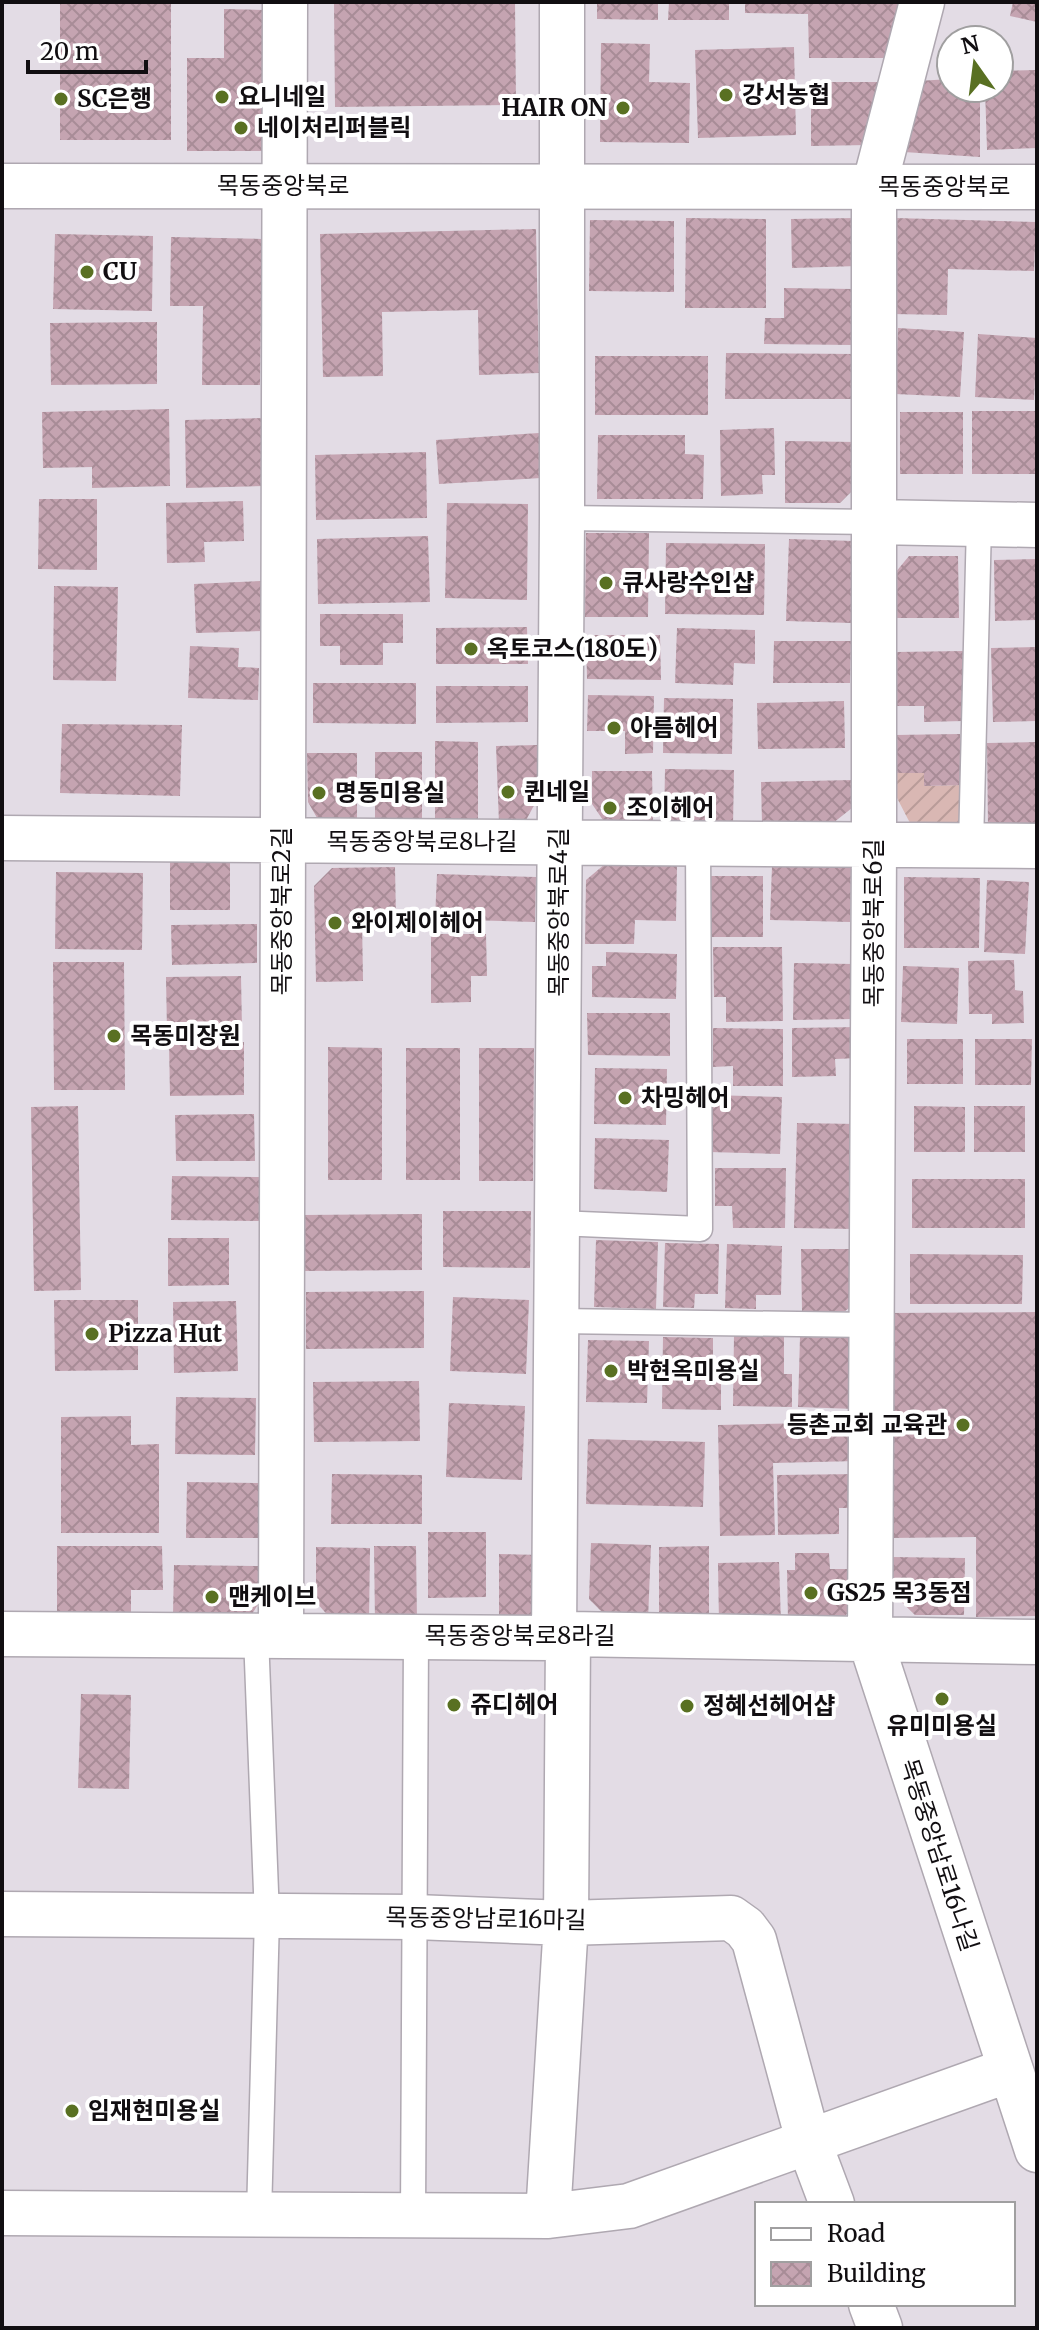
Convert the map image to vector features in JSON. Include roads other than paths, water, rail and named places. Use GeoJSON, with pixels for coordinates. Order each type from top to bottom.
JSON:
{"type":"FeatureCollection","features":[{"type":"Feature","properties":{"kind":"street","name":"목동중앙북로2길"},"geometry":{"type":"LineString","coordinates":[[268,1636],[282,841],[285,2]]}},
{"type":"Feature","properties":{"kind":"street"},"geometry":{"type":"LineString","coordinates":[[562,2],[564,186]]}},
{"type":"Feature","properties":{"kind":"street","name":"목동중앙북로6길"},"geometry":{"type":"LineString","coordinates":[[870,1639],[874,187],[922,2]]}},
{"type":"Feature","properties":{"kind":"street","name":"목동중앙북로"},"geometry":{"type":"LineString","coordinates":[[2,186],[1037,187]]}},
{"type":"Feature","properties":{"kind":"street","name":"목동중앙북로4길"},"geometry":{"type":"LineString","coordinates":[[548,2216],[566,1923],[556,1321],[564,186]]}},
{"type":"Feature","properties":{"kind":"street"},"geometry":{"type":"LineString","coordinates":[[874,522],[1037,525]]}},
{"type":"Feature","properties":{"kind":"street","name":"목동중앙북로8나길"},"geometry":{"type":"LineString","coordinates":[[2,838],[1037,846]]}},
{"type":"Feature","properties":{"kind":"street","name":"목동중앙북로8라길"},"geometry":{"type":"LineString","coordinates":[[2,1634],[1037,1642]]}},
{"type":"Feature","properties":{"kind":"street","name":"목동중앙남로16나길"},"geometry":{"type":"LineString","coordinates":[[870,1639],[1037,2150]]}},
{"type":"Feature","properties":{"kind":"street","name":"목동중앙남로16마길"},"geometry":{"type":"LineString","coordinates":[[2,1914],[415,1917],[566,1923],[731,1918],[745,1928],[754,1940],[808,2140],[831,2202]]}},
{"type":"Feature","properties":{"kind":"street"},"geometry":{"type":"LineString","coordinates":[[2,2213],[548,2216],[629,2206],[1009,2070]]}},
{"type":"Feature","properties":{"kind":"street"},"geometry":{"type":"LineString","coordinates":[[872,2306],[879,2328]]}},
{"type":"Feature","properties":{"kind":"lane"},"geometry":{"type":"LineString","coordinates":[[562,518],[874,522]]}},
{"type":"Feature","properties":{"kind":"lane"},"geometry":{"type":"LineString","coordinates":[[971,846],[979,523]]}},
{"type":"Feature","properties":{"kind":"lane"},"geometry":{"type":"LineString","coordinates":[[557,1223],[700,1229],[698,844]]}},
{"type":"Feature","properties":{"kind":"lane"},"geometry":{"type":"LineString","coordinates":[[556,1321],[871,1325]]}},
{"type":"Feature","properties":{"kind":"lane"},"geometry":{"type":"LineString","coordinates":[[259,2215],[267,1917],[268,1636]]}},
{"type":"Feature","properties":{"kind":"lane"},"geometry":{"type":"LineString","coordinates":[[413,2216],[416,1637]]}},
{"type":"Feature","properties":{"kind":"place","name":"강서농협"},"geometry":{"type":"Point","coordinates":[726,95]}},
{"type":"Feature","properties":{"kind":"place","name":"요니네일"},"geometry":{"type":"Point","coordinates":[222,97]}},
{"type":"Feature","properties":{"kind":"place","name":"SC은행"},"geometry":{"type":"Point","coordinates":[61,99]}},
{"type":"Feature","properties":{"kind":"place","name":"HAIR ON"},"geometry":{"type":"Point","coordinates":[623,108]}},
{"type":"Feature","properties":{"kind":"place","name":"네이처리퍼블릭"},"geometry":{"type":"Point","coordinates":[241,128]}},
{"type":"Feature","properties":{"kind":"place","name":"CU"},"geometry":{"type":"Point","coordinates":[87,272]}},
{"type":"Feature","properties":{"kind":"place","name":"큐사랑수인샵"},"geometry":{"type":"Point","coordinates":[606,583]}},
{"type":"Feature","properties":{"kind":"place","name":"옥토코스(180도)"},"geometry":{"type":"Point","coordinates":[471,649]}},
{"type":"Feature","properties":{"kind":"place","name":"아름헤어"},"geometry":{"type":"Point","coordinates":[614,728]}},
{"type":"Feature","properties":{"kind":"place","name":"퀸네일"},"geometry":{"type":"Point","coordinates":[508,792]}},
{"type":"Feature","properties":{"kind":"place","name":"명동미용실"},"geometry":{"type":"Point","coordinates":[319,793]}},
{"type":"Feature","properties":{"kind":"place","name":"조이헤어"},"geometry":{"type":"Point","coordinates":[610,808]}},
{"type":"Feature","properties":{"kind":"place","name":"와이제이헤어"},"geometry":{"type":"Point","coordinates":[335,923]}},
{"type":"Feature","properties":{"kind":"place","name":"목동미장원"},"geometry":{"type":"Point","coordinates":[114,1036]}},
{"type":"Feature","properties":{"kind":"place","name":"차밍헤어"},"geometry":{"type":"Point","coordinates":[625,1098]}},
{"type":"Feature","properties":{"kind":"place","name":"Pizza Hut"},"geometry":{"type":"Point","coordinates":[92,1334]}},
{"type":"Feature","properties":{"kind":"place","name":"박현옥미용실"},"geometry":{"type":"Point","coordinates":[611,1371]}},
{"type":"Feature","properties":{"kind":"place","name":"등촌교회 교육관"},"geometry":{"type":"Point","coordinates":[963,1425]}},
{"type":"Feature","properties":{"kind":"place","name":"GS25 목3동점"},"geometry":{"type":"Point","coordinates":[811,1593]}},
{"type":"Feature","properties":{"kind":"place","name":"맨케이브"},"geometry":{"type":"Point","coordinates":[212,1597]}},
{"type":"Feature","properties":{"kind":"place","name":"유미미용실"},"geometry":{"type":"Point","coordinates":[942,1699]}},
{"type":"Feature","properties":{"kind":"place","name":"쥬디헤어"},"geometry":{"type":"Point","coordinates":[454,1705]}},
{"type":"Feature","properties":{"kind":"place","name":"정혜선헤어샵"},"geometry":{"type":"Point","coordinates":[687,1706]}},
{"type":"Feature","properties":{"kind":"place","name":"임재현미용실"},"geometry":{"type":"Point","coordinates":[72,2111]}}]}
